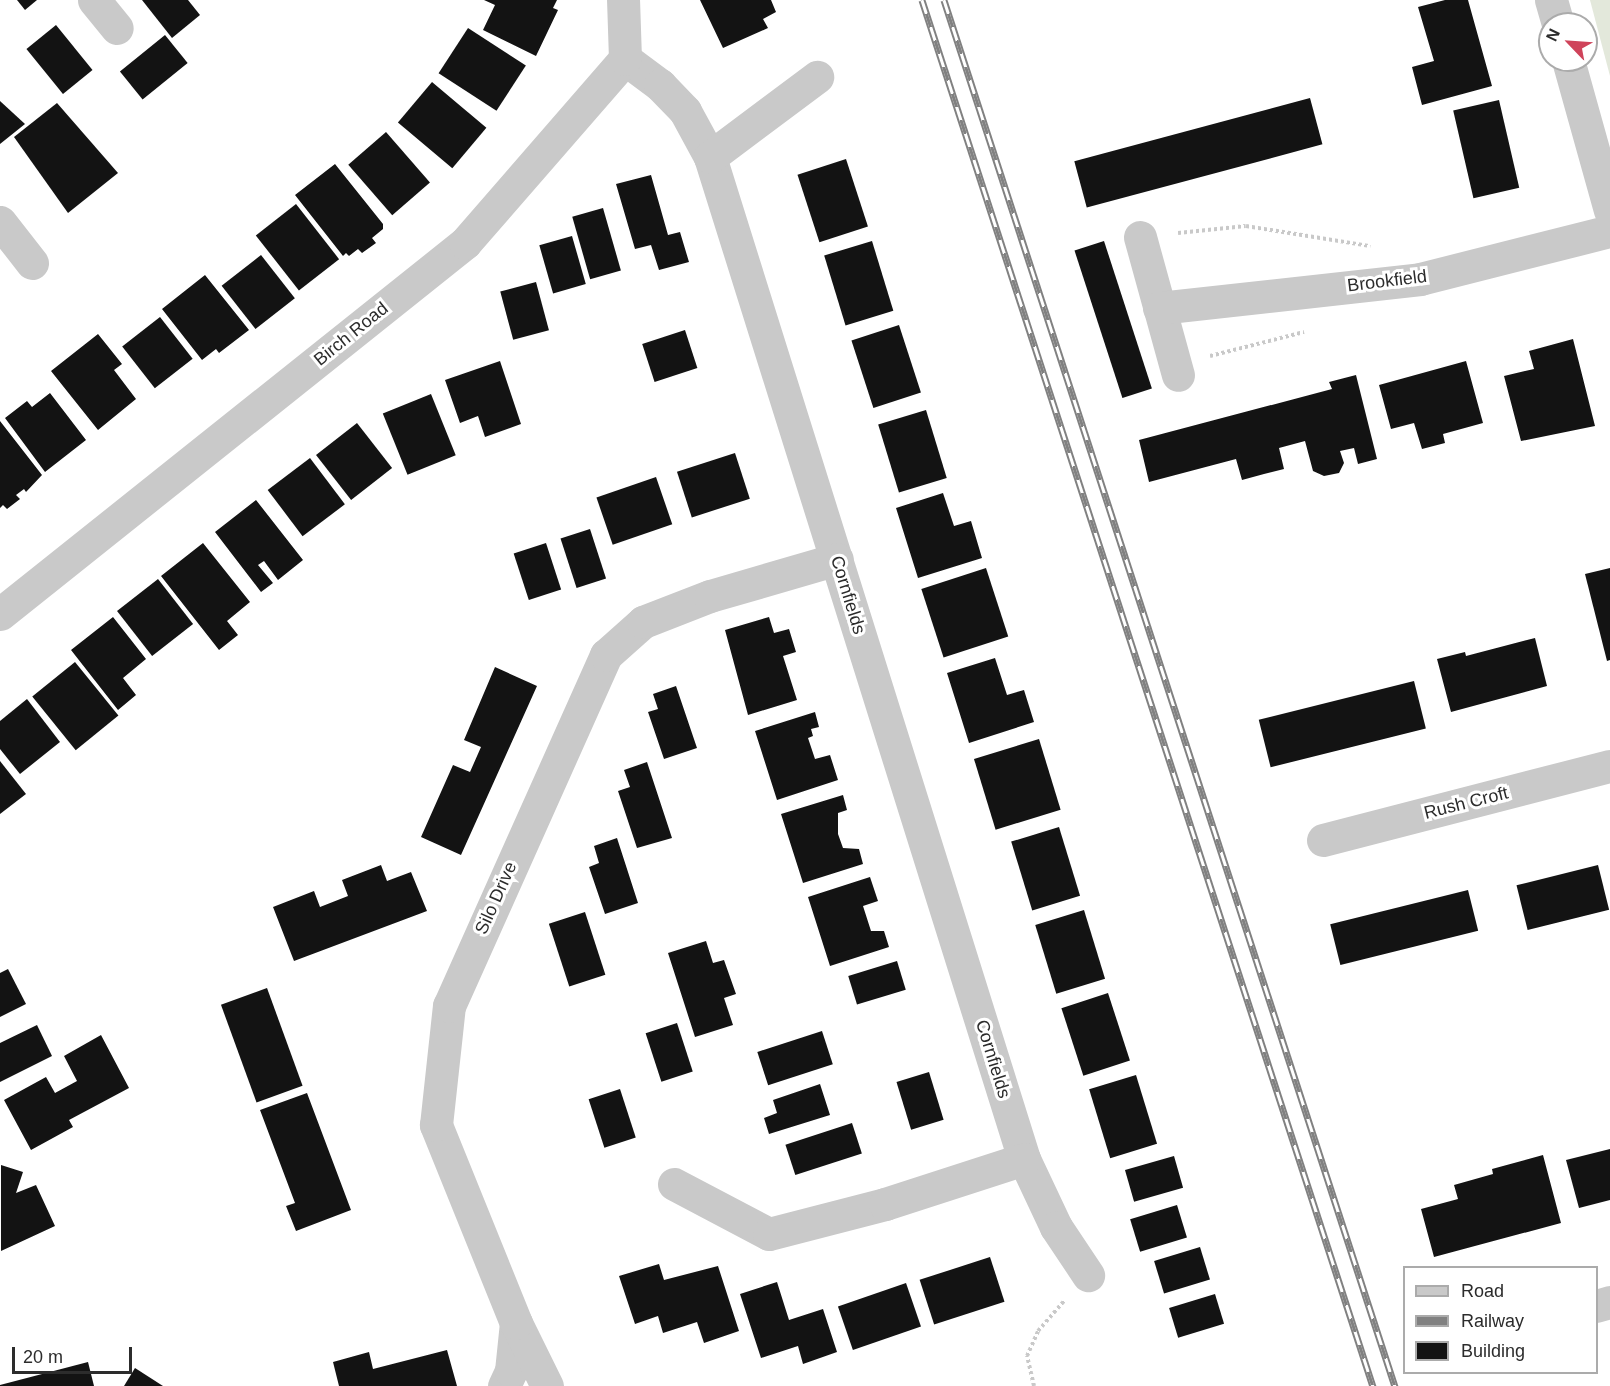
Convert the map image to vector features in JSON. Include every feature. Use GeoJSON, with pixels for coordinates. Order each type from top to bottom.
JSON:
{"type":"FeatureCollection","features":[{"type":"Feature","properties":{"kind":"street"},"geometry":{"type":"LineString","coordinates":[[94,0],[117,28]]}},
{"type":"Feature","properties":{"kind":"street"},"geometry":{"type":"LineString","coordinates":[[623,0],[625,59]]}},
{"type":"Feature","properties":{"kind":"street","name":"Cornfields"},"geometry":{"type":"LineString","coordinates":[[625,59],[660,85],[685,111],[710,157],[1024,1159],[1056,1227],[1088,1275]]}},
{"type":"Feature","properties":{"kind":"street","name":"Birch Road"},"geometry":{"type":"LineString","coordinates":[[0,614],[465,243],[625,59]]}},
{"type":"Feature","properties":{"kind":"street"},"geometry":{"type":"LineString","coordinates":[[1571,72],[1610,210]]}},
{"type":"Feature","properties":{"kind":"street"},"geometry":{"type":"LineString","coordinates":[[710,157],[817,77]]}},
{"type":"Feature","properties":{"kind":"street"},"geometry":{"type":"LineString","coordinates":[[0,222],[32,263]]}},
{"type":"Feature","properties":{"kind":"street","name":"Brookfield"},"geometry":{"type":"LineString","coordinates":[[1159,308],[1420,279],[1610,231]]}},
{"type":"Feature","properties":{"kind":"street"},"geometry":{"type":"LineString","coordinates":[[1140,237],[1178,375]]}},
{"type":"Feature","properties":{"kind":"street","name":"Silo Drive"},"geometry":{"type":"LineString","coordinates":[[547,1386],[516,1323],[436,1125],[449,1006],[606,655],[643,622],[710,596],[837,559]]}},
{"type":"Feature","properties":{"kind":"street","name":"Rush Croft"},"geometry":{"type":"LineString","coordinates":[[1323,840],[1610,766]]}},
{"type":"Feature","properties":{"kind":"street"},"geometry":{"type":"LineString","coordinates":[[674,1184],[769,1234],[885,1204],[1024,1159]]}},
{"type":"Feature","properties":{"kind":"street"},"geometry":{"type":"LineString","coordinates":[[504,1386],[511,1371],[516,1323]]}},
{"type":"Feature","properties":{"kind":"path"},"geometry":{"type":"LineString","coordinates":[[1140,237],[1246,226],[1376,248]]}},
{"type":"Feature","properties":{"kind":"path"},"geometry":{"type":"LineString","coordinates":[[1034,1386],[1027,1356],[1038,1331],[1088,1275]]}},
{"type":"Feature","properties":{"kind":"shaded area"},"geometry":{"type":"Polygon","coordinates":[[[1590,0],[1610,0],[1610,76],[1598,30],[1598,12],[1593,12],[1590,0]]]}},
{"type":"Feature","properties":{"kind":"building"},"geometry":{"type":"Polygon","coordinates":[[[17,0],[37,0],[25,10],[17,0]]]}},
{"type":"Feature","properties":{"kind":"building"},"geometry":{"type":"Polygon","coordinates":[[[142,0],[188,0],[200,15],[172,38],[142,0]]]}},
{"type":"Feature","properties":{"kind":"building"},"geometry":{"type":"Polygon","coordinates":[[[484,0],[557,0],[553,8],[558,10],[536,56],[483,30],[495,5],[484,0]]]}},
{"type":"Feature","properties":{"kind":"building"},"geometry":{"type":"Polygon","coordinates":[[[700,0],[771,0],[776,12],[763,19],[768,28],[723,48],[700,0]]]}},
{"type":"Feature","properties":{"kind":"building"},"geometry":{"type":"Polygon","coordinates":[[[1445,0],[1468,0],[1492,86],[1422,105],[1412,67],[1434,61],[1418,7],[1445,0]]]}},
{"type":"Feature","properties":{"kind":"building"},"geometry":{"type":"Polygon","coordinates":[[[56,25],[93,70],[63,94],[26,49],[56,25]]]}},
{"type":"Feature","properties":{"kind":"building"},"geometry":{"type":"Polygon","coordinates":[[[468,28],[526,66],[496,111],[439,73],[468,28]]]}},
{"type":"Feature","properties":{"kind":"building"},"geometry":{"type":"Polygon","coordinates":[[[165,35],[188,63],[143,99],[120,72],[165,35]]]}},
{"type":"Feature","properties":{"kind":"building"},"geometry":{"type":"Polygon","coordinates":[[[432,82],[486,128],[452,168],[398,123],[432,82]]]}},
{"type":"Feature","properties":{"kind":"building"},"geometry":{"type":"Polygon","coordinates":[[[1310,98],[1322,144],[1087,208],[1074,161],[1310,98]]]}},
{"type":"Feature","properties":{"kind":"building"},"geometry":{"type":"Polygon","coordinates":[[[1499,100],[1519,188],[1473,198],[1453,111],[1499,100]]]}},
{"type":"Feature","properties":{"kind":"building"},"geometry":{"type":"Polygon","coordinates":[[[0,101],[25,124],[0,144],[0,101]]]}},
{"type":"Feature","properties":{"kind":"building"},"geometry":{"type":"Polygon","coordinates":[[[57,103],[118,173],[68,213],[14,137],[57,103]]]}},
{"type":"Feature","properties":{"kind":"building"},"geometry":{"type":"Polygon","coordinates":[[[386,132],[430,183],[392,215],[348,165],[386,132]]]}},
{"type":"Feature","properties":{"kind":"building"},"geometry":{"type":"Polygon","coordinates":[[[846,159],[868,227],[819,242],[797,175],[846,159]]]}},
{"type":"Feature","properties":{"kind":"building"},"geometry":{"type":"Polygon","coordinates":[[[335,164],[383,224],[383,229],[372,238],[376,243],[362,253],[358,249],[349,256],[346,253],[343,256],[295,195],[335,164]]]}},
{"type":"Feature","properties":{"kind":"building"},"geometry":{"type":"Polygon","coordinates":[[[651,175],[668,235],[680,232],[689,262],[659,270],[651,245],[635,249],[616,184],[651,175]]]}},
{"type":"Feature","properties":{"kind":"building"},"geometry":{"type":"Polygon","coordinates":[[[296,204],[339,259],[299,291],[256,235],[296,204]]]}},
{"type":"Feature","properties":{"kind":"building"},"geometry":{"type":"Polygon","coordinates":[[[603,208],[621,270],[590,279],[572,217],[603,208]]]}},
{"type":"Feature","properties":{"kind":"building"},"geometry":{"type":"Polygon","coordinates":[[[572,236],[586,284],[553,293],[539,245],[572,236]]]}},
{"type":"Feature","properties":{"kind":"building"},"geometry":{"type":"Polygon","coordinates":[[[872,241],[893,311],[846,325],[824,256],[872,241]]]}},
{"type":"Feature","properties":{"kind":"building"},"geometry":{"type":"Polygon","coordinates":[[[1104,241],[1152,388],[1122,398],[1075,251],[1104,241]]]}},
{"type":"Feature","properties":{"kind":"building"},"geometry":{"type":"Polygon","coordinates":[[[261,255],[295,298],[255,329],[222,286],[261,255]]]}},
{"type":"Feature","properties":{"kind":"building"},"geometry":{"type":"Polygon","coordinates":[[[205,275],[249,330],[219,353],[216,349],[202,360],[162,309],[205,275]]]}},
{"type":"Feature","properties":{"kind":"building"},"geometry":{"type":"Polygon","coordinates":[[[536,282],[549,330],[513,340],[500,292],[536,282]]]}},
{"type":"Feature","properties":{"kind":"building"},"geometry":{"type":"Polygon","coordinates":[[[160,317],[193,359],[155,388],[122,347],[160,317]]]}},
{"type":"Feature","properties":{"kind":"building"},"geometry":{"type":"Polygon","coordinates":[[[899,325],[921,393],[873,408],[851,340],[899,325]]]}},
{"type":"Feature","properties":{"kind":"building"},"geometry":{"type":"Polygon","coordinates":[[[685,330],[697,368],[655,382],[642,344],[685,330]]]}},
{"type":"Feature","properties":{"kind":"building"},"geometry":{"type":"Polygon","coordinates":[[[98,334],[122,364],[114,370],[136,399],[98,430],[51,371],[98,334]]]}},
{"type":"Feature","properties":{"kind":"building"},"geometry":{"type":"Polygon","coordinates":[[[1573,339],[1595,426],[1521,441],[1504,376],[1534,369],[1529,351],[1573,339]]]}},
{"type":"Feature","properties":{"kind":"building"},"geometry":{"type":"Polygon","coordinates":[[[500,361],[521,424],[485,437],[478,416],[460,423],[445,380],[500,361]]]}},
{"type":"Feature","properties":{"kind":"building"},"geometry":{"type":"Polygon","coordinates":[[[1466,361],[1483,423],[1443,434],[1445,443],[1422,449],[1414,423],[1391,429],[1379,385],[1466,361]]]}},
{"type":"Feature","properties":{"kind":"building"},"geometry":{"type":"Polygon","coordinates":[[[1356,375],[1377,459],[1358,464],[1354,448],[1340,451],[1344,463],[1339,473],[1324,476],[1313,471],[1305,441],[1279,448],[1284,469],[1242,480],[1236,459],[1149,482],[1139,440],[1332,389],[1329,382],[1356,375]]]}},
{"type":"Feature","properties":{"kind":"building"},"geometry":{"type":"Polygon","coordinates":[[[50,393],[86,440],[45,472],[5,418],[27,401],[32,407],[50,393]]]}},
{"type":"Feature","properties":{"kind":"building"},"geometry":{"type":"Polygon","coordinates":[[[431,394],[456,455],[408,475],[383,413],[431,394]]]}},
{"type":"Feature","properties":{"kind":"building"},"geometry":{"type":"Polygon","coordinates":[[[926,410],[947,478],[899,493],[878,425],[926,410]]]}},
{"type":"Feature","properties":{"kind":"building"},"geometry":{"type":"Polygon","coordinates":[[[0,421],[42,475],[26,492],[24,489],[16,495],[20,499],[7,509],[3,505],[0,508],[0,421]]]}},
{"type":"Feature","properties":{"kind":"building"},"geometry":{"type":"Polygon","coordinates":[[[357,423],[392,468],[351,500],[316,455],[357,423]]]}},
{"type":"Feature","properties":{"kind":"building"},"geometry":{"type":"Polygon","coordinates":[[[735,453],[750,499],[692,518],[677,472],[735,453]]]}},
{"type":"Feature","properties":{"kind":"building"},"geometry":{"type":"Polygon","coordinates":[[[310,458],[345,504],[303,536],[268,490],[310,458]]]}},
{"type":"Feature","properties":{"kind":"building"},"geometry":{"type":"Polygon","coordinates":[[[656,477],[672,524],[613,545],[596,498],[656,477]]]}},
{"type":"Feature","properties":{"kind":"building"},"geometry":{"type":"Polygon","coordinates":[[[943,493],[954,526],[971,521],[982,558],[918,578],[896,508],[943,493]]]}},
{"type":"Feature","properties":{"kind":"building"},"geometry":{"type":"Polygon","coordinates":[[[256,500],[303,560],[278,580],[264,561],[258,565],[273,583],[261,592],[215,532],[256,500]]]}},
{"type":"Feature","properties":{"kind":"building"},"geometry":{"type":"Polygon","coordinates":[[[590,529],[606,578],[577,588],[561,539],[590,529]]]}},
{"type":"Feature","properties":{"kind":"building"},"geometry":{"type":"Polygon","coordinates":[[[203,543],[250,602],[227,621],[238,635],[219,650],[161,576],[203,543]]]}},
{"type":"Feature","properties":{"kind":"building"},"geometry":{"type":"Polygon","coordinates":[[[546,543],[561,590],[529,600],[514,554],[546,543]]]}},
{"type":"Feature","properties":{"kind":"building"},"geometry":{"type":"Polygon","coordinates":[[[986,568],[1008,636],[944,657],[921,589],[986,568]]]}},
{"type":"Feature","properties":{"kind":"building"},"geometry":{"type":"Polygon","coordinates":[[[1610,568],[1610,660],[1607,661],[1585,574],[1610,568]]]}},
{"type":"Feature","properties":{"kind":"building"},"geometry":{"type":"Polygon","coordinates":[[[158,579],[193,624],[152,656],[117,611],[158,579]]]}},
{"type":"Feature","properties":{"kind":"building"},"geometry":{"type":"Polygon","coordinates":[[[113,617],[146,659],[123,678],[136,695],[118,710],[71,650],[113,617]]]}},
{"type":"Feature","properties":{"kind":"building"},"geometry":{"type":"Polygon","coordinates":[[[769,617],[774,633],[789,629],[796,652],[783,656],[797,700],[748,715],[725,630],[769,617]]]}},
{"type":"Feature","properties":{"kind":"building"},"geometry":{"type":"Polygon","coordinates":[[[1535,638],[1547,686],[1451,712],[1437,659],[1465,652],[1466,656],[1535,638]]]}},
{"type":"Feature","properties":{"kind":"building"},"geometry":{"type":"Polygon","coordinates":[[[995,658],[1007,695],[1024,690],[1034,722],[969,743],[947,673],[995,658]]]}},
{"type":"Feature","properties":{"kind":"building"},"geometry":{"type":"Polygon","coordinates":[[[75,662],[118,716],[76,750],[32,697],[75,662]]]}},
{"type":"Feature","properties":{"kind":"building"},"geometry":{"type":"Polygon","coordinates":[[[495,667],[537,686],[461,855],[421,837],[453,765],[470,772],[481,747],[464,740],[495,667]]]}},
{"type":"Feature","properties":{"kind":"building"},"geometry":{"type":"Polygon","coordinates":[[[1414,681],[1426,729],[1271,767],[1259,720],[1414,681]]]}},
{"type":"Feature","properties":{"kind":"building"},"geometry":{"type":"Polygon","coordinates":[[[676,686],[697,748],[664,759],[648,712],[658,709],[653,694],[676,686]]]}},
{"type":"Feature","properties":{"kind":"building"},"geometry":{"type":"Polygon","coordinates":[[[27,699],[60,742],[20,774],[0,749],[0,721],[27,699]]]}},
{"type":"Feature","properties":{"kind":"building"},"geometry":{"type":"Polygon","coordinates":[[[815,712],[819,727],[811,729],[813,736],[808,738],[815,759],[830,755],[838,780],[777,800],[755,731],[815,712]]]}},
{"type":"Feature","properties":{"kind":"building"},"geometry":{"type":"Polygon","coordinates":[[[1039,739],[1061,810],[996,830],[974,759],[1039,739]]]}},
{"type":"Feature","properties":{"kind":"building"},"geometry":{"type":"Polygon","coordinates":[[[0,761],[26,794],[0,814],[0,761]]]}},
{"type":"Feature","properties":{"kind":"building"},"geometry":{"type":"Polygon","coordinates":[[[647,762],[672,838],[637,848],[618,791],[630,787],[624,770],[647,762]]]}},
{"type":"Feature","properties":{"kind":"building"},"geometry":{"type":"Polygon","coordinates":[[[843,795],[847,810],[838,813],[838,834],[843,848],[859,849],[863,864],[803,883],[781,814],[843,795]]]}},
{"type":"Feature","properties":{"kind":"building"},"geometry":{"type":"Polygon","coordinates":[[[1059,827],[1080,896],[1032,910],[1011,842],[1059,827]]]}},
{"type":"Feature","properties":{"kind":"building"},"geometry":{"type":"Polygon","coordinates":[[[617,838],[638,903],[605,914],[589,867],[599,863],[594,846],[617,838]]]}},
{"type":"Feature","properties":{"kind":"building"},"geometry":{"type":"Polygon","coordinates":[[[381,865],[387,881],[411,872],[427,911],[294,961],[273,907],[314,891],[320,907],[348,896],[342,880],[381,865]]]}},
{"type":"Feature","properties":{"kind":"building"},"geometry":{"type":"Polygon","coordinates":[[[1598,865],[1609,910],[1528,930],[1516,885],[1598,865]]]}},
{"type":"Feature","properties":{"kind":"building"},"geometry":{"type":"Polygon","coordinates":[[[870,877],[878,901],[863,906],[871,931],[884,931],[889,947],[830,966],[808,897],[870,877]]]}},
{"type":"Feature","properties":{"kind":"building"},"geometry":{"type":"Polygon","coordinates":[[[1468,890],[1478,931],[1340,965],[1330,924],[1468,890]]]}},
{"type":"Feature","properties":{"kind":"building"},"geometry":{"type":"Polygon","coordinates":[[[1084,910],[1105,979],[1056,994],[1035,925],[1084,910]]]}},
{"type":"Feature","properties":{"kind":"building"},"geometry":{"type":"Polygon","coordinates":[[[585,912],[605,975],[569,987],[549,924],[585,912]]]}},
{"type":"Feature","properties":{"kind":"building"},"geometry":{"type":"Polygon","coordinates":[[[706,941],[713,963],[724,960],[736,994],[724,998],[733,1025],[695,1037],[668,953],[706,941]]]}},
{"type":"Feature","properties":{"kind":"building"},"geometry":{"type":"Polygon","coordinates":[[[897,961],[906,990],[857,1005],[848,976],[897,961]]]}},
{"type":"Feature","properties":{"kind":"building"},"geometry":{"type":"Polygon","coordinates":[[[8,969],[26,1004],[0,1017],[0,973],[8,969]]]}},
{"type":"Feature","properties":{"kind":"building"},"geometry":{"type":"Polygon","coordinates":[[[267,988],[303,1086],[257,1102],[221,1005],[267,988]]]}},
{"type":"Feature","properties":{"kind":"building"},"geometry":{"type":"Polygon","coordinates":[[[1108,993],[1130,1061],[1083,1076],[1061,1008],[1108,993]]]}},
{"type":"Feature","properties":{"kind":"building"},"geometry":{"type":"Polygon","coordinates":[[[677,1023],[693,1072],[661,1082],[646,1033],[677,1023]]]}},
{"type":"Feature","properties":{"kind":"building"},"geometry":{"type":"Polygon","coordinates":[[[37,1025],[52,1056],[0,1082],[0,1043],[37,1025]]]}},
{"type":"Feature","properties":{"kind":"building"},"geometry":{"type":"Polygon","coordinates":[[[822,1031],[833,1064],[768,1085],[757,1052],[822,1031]]]}},
{"type":"Feature","properties":{"kind":"building"},"geometry":{"type":"Polygon","coordinates":[[[101,1035],[129,1088],[69,1120],[73,1127],[31,1150],[4,1100],[46,1077],[55,1093],[77,1081],[64,1056],[101,1035]]]}},
{"type":"Feature","properties":{"kind":"building"},"geometry":{"type":"Polygon","coordinates":[[[929,1072],[944,1120],[911,1130],[896,1082],[929,1072]]]}},
{"type":"Feature","properties":{"kind":"building"},"geometry":{"type":"Polygon","coordinates":[[[1136,1075],[1157,1144],[1110,1158],[1089,1089],[1136,1075]]]}},
{"type":"Feature","properties":{"kind":"building"},"geometry":{"type":"Polygon","coordinates":[[[820,1084],[830,1115],[769,1134],[764,1118],[777,1113],[773,1100],[820,1084]]]}},
{"type":"Feature","properties":{"kind":"building"},"geometry":{"type":"Polygon","coordinates":[[[620,1089],[636,1138],[604,1148],[589,1099],[620,1089]]]}},
{"type":"Feature","properties":{"kind":"building"},"geometry":{"type":"Polygon","coordinates":[[[307,1093],[351,1210],[296,1231],[286,1206],[295,1203],[260,1110],[307,1093]]]}},
{"type":"Feature","properties":{"kind":"building"},"geometry":{"type":"Polygon","coordinates":[[[852,1123],[862,1153],[795,1175],[785,1145],[852,1123]]]}},
{"type":"Feature","properties":{"kind":"building"},"geometry":{"type":"Polygon","coordinates":[[[1610,1149],[1610,1200],[1579,1208],[1566,1160],[1610,1149]]]}},
{"type":"Feature","properties":{"kind":"building"},"geometry":{"type":"Polygon","coordinates":[[[1543,1155],[1561,1223],[1434,1257],[1421,1209],[1458,1199],[1454,1185],[1493,1174],[1492,1169],[1543,1155]]]}},
{"type":"Feature","properties":{"kind":"building"},"geometry":{"type":"Polygon","coordinates":[[[1174,1156],[1183,1188],[1134,1202],[1125,1170],[1174,1156]]]}},
{"type":"Feature","properties":{"kind":"building"},"geometry":{"type":"Polygon","coordinates":[[[1,1165],[23,1172],[16,1193],[36,1185],[55,1226],[1,1251],[1,1165]]]}},
{"type":"Feature","properties":{"kind":"building"},"geometry":{"type":"Polygon","coordinates":[[[1177,1205],[1187,1238],[1140,1252],[1130,1219],[1177,1205]]]}},
{"type":"Feature","properties":{"kind":"building"},"geometry":{"type":"Polygon","coordinates":[[[1200,1247],[1210,1280],[1164,1294],[1154,1261],[1200,1247]]]}},
{"type":"Feature","properties":{"kind":"building"},"geometry":{"type":"Polygon","coordinates":[[[990,1257],[1005,1302],[934,1325],[920,1280],[990,1257]]]}},
{"type":"Feature","properties":{"kind":"building"},"geometry":{"type":"Polygon","coordinates":[[[659,1264],[664,1280],[718,1266],[739,1331],[704,1343],[697,1322],[663,1333],[658,1316],[635,1324],[619,1276],[659,1264]]]}},
{"type":"Feature","properties":{"kind":"building"},"geometry":{"type":"Polygon","coordinates":[[[777,1282],[789,1320],[823,1309],[837,1352],[803,1364],[798,1346],[761,1358],[740,1294],[777,1282]]]}},
{"type":"Feature","properties":{"kind":"building"},"geometry":{"type":"Polygon","coordinates":[[[906,1283],[921,1326],[853,1350],[838,1306],[906,1283]]]}},
{"type":"Feature","properties":{"kind":"building"},"geometry":{"type":"Polygon","coordinates":[[[1215,1294],[1224,1324],[1178,1338],[1169,1308],[1215,1294]]]}},
{"type":"Feature","properties":{"kind":"building"},"geometry":{"type":"Polygon","coordinates":[[[447,1350],[457,1386],[339,1386],[333,1362],[369,1352],[373,1369],[447,1350]]]}},
{"type":"Feature","properties":{"kind":"building"},"geometry":{"type":"Polygon","coordinates":[[[88,1362],[94,1386],[0,1386],[0,1385],[88,1362]]]}},
{"type":"Feature","properties":{"kind":"building"},"geometry":{"type":"Polygon","coordinates":[[[135,1368],[163,1386],[124,1386],[135,1368]]]}},
{"type":"Feature","properties":{"kind":"railway"},"geometry":{"type":"LineString","coordinates":[[922,0],[1373,1386]]}},
{"type":"Feature","properties":{"kind":"railway"},"geometry":{"type":"LineString","coordinates":[[944,0],[1395,1386]]}}]}
